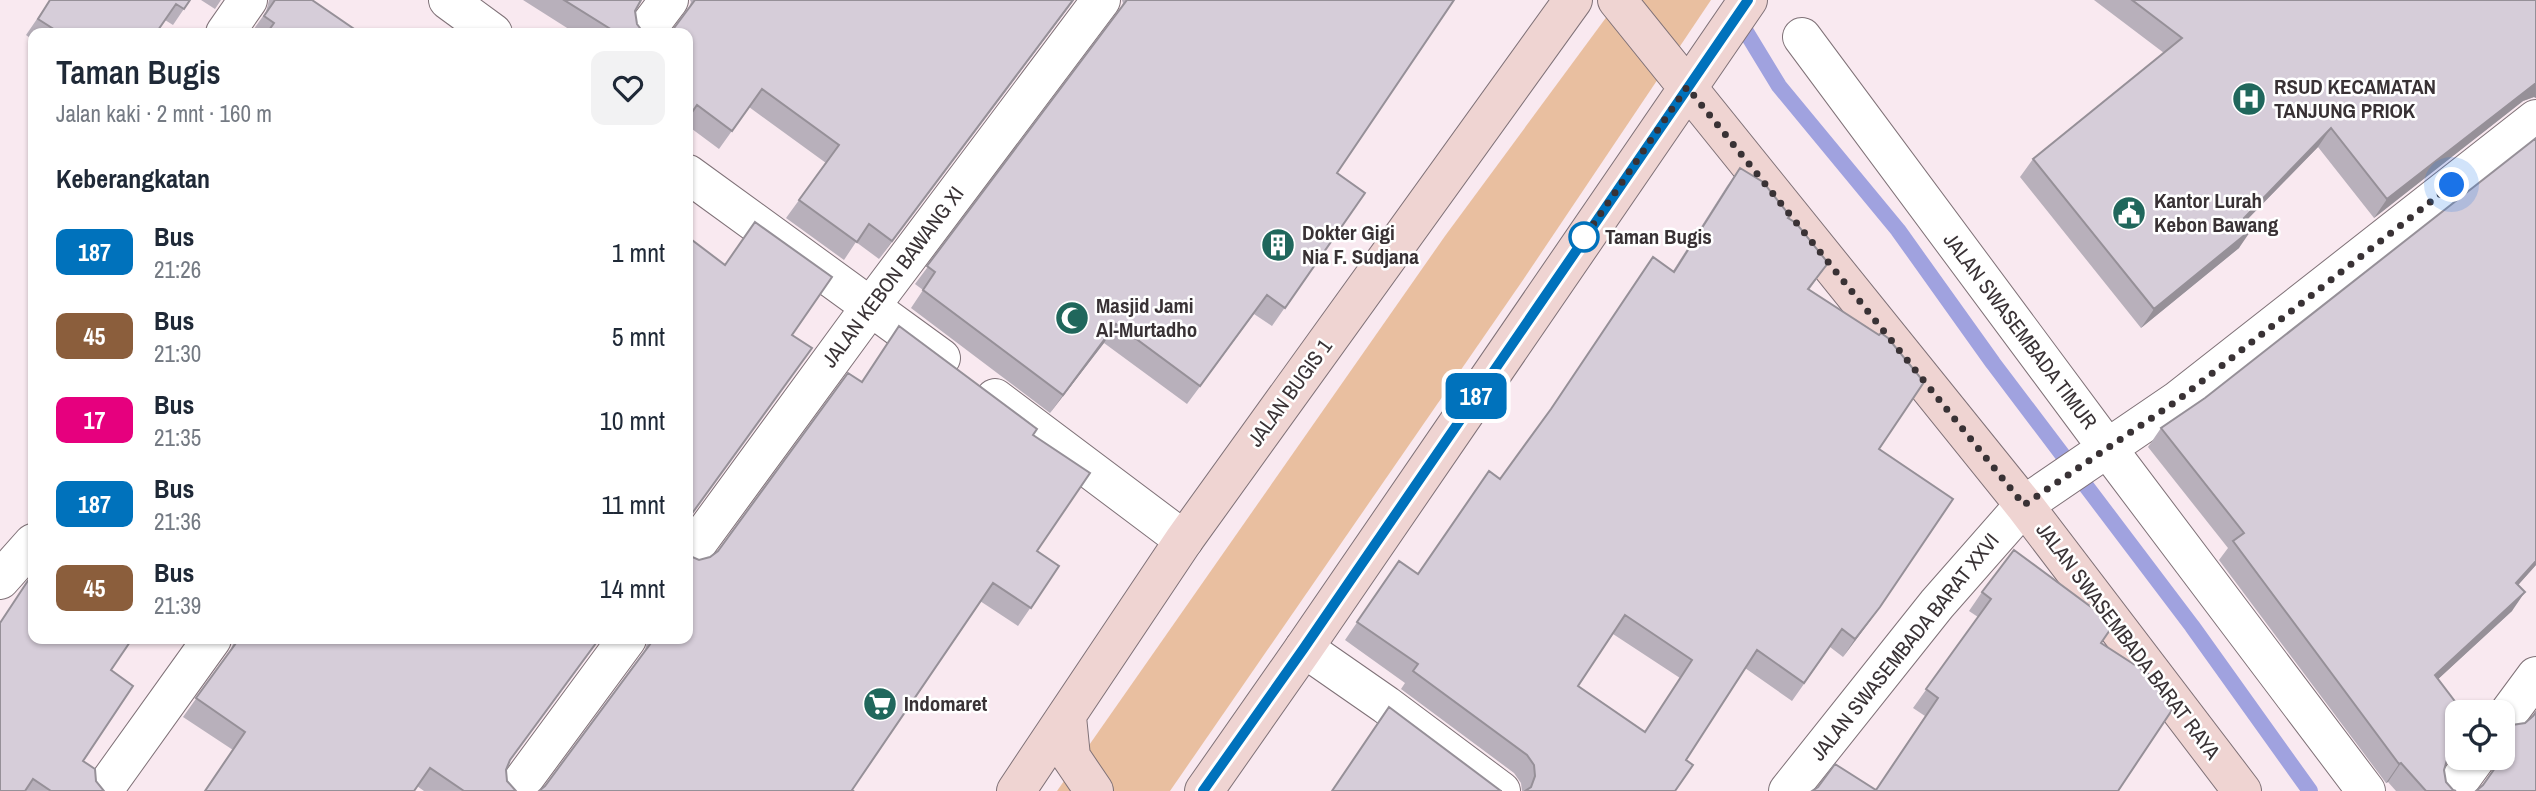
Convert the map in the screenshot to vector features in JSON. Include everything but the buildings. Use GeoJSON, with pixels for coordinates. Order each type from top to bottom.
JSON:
{"type":"FeatureCollection","features":[{"type":"Feature","properties":{"kind":"street"},"geometry":{"type":"LineString","coordinates":[[228,28],[248,0]]}},
{"type":"Feature","properties":{"kind":"street"},"geometry":{"type":"LineString","coordinates":[[448,0],[486,28]]}},
{"type":"Feature","properties":{"kind":"street"},"geometry":{"type":"LineString","coordinates":[[648,28],[668,0]]}},
{"type":"Feature","properties":{"kind":"street","name":"JALAN KEBON BAWANG XI"},"geometry":{"type":"LineString","coordinates":[[693,549],[871,306],[1101,0]]}},
{"type":"Feature","properties":{"kind":"street","name":"JALAN BUGIS 1"},"geometry":{"type":"LineString","coordinates":[[1016,791],[1184,540],[1573,0]]}},
{"type":"Feature","properties":{"kind":"street","name":"JALAN SWASEMBADA BARAT RAYA"},"geometry":{"type":"LineString","coordinates":[[1618,0],[1698,72],[2030,500],[2242,791]]}},
{"type":"Feature","properties":{"kind":"street"},"geometry":{"type":"LineString","coordinates":[[1203,791],[1748,0]]}},
{"type":"Feature","properties":{"kind":"street","name":"JALAN SWASEMBADA TIMUR"},"geometry":{"type":"LineString","coordinates":[[1802,37],[2103,452],[2366,791]]}},
{"type":"Feature","properties":{"kind":"street","name":"JALAN SWASEMBADA BARAT XXVI"},"geometry":{"type":"LineString","coordinates":[[1788,791],[1937,604],[2030,500],[2178,400],[2536,119]]}},
{"type":"Feature","properties":{"kind":"street"},"geometry":{"type":"LineString","coordinates":[[693,178],[871,306],[1184,540]]}},
{"type":"Feature","properties":{"kind":"street"},"geometry":{"type":"LineString","coordinates":[[0,580],[28,549]]}},
{"type":"Feature","properties":{"kind":"street"},"geometry":{"type":"LineString","coordinates":[[103,791],[208,644]]}},
{"type":"Feature","properties":{"kind":"street"},"geometry":{"type":"LineString","coordinates":[[514,791],[623,644]]}},
{"type":"Feature","properties":{"kind":"street"},"geometry":{"type":"LineString","coordinates":[[1304,648],[1501,791]]}},
{"type":"Feature","properties":{"kind":"street"},"geometry":{"type":"LineString","coordinates":[[2515,704],[2536,676]]}},
{"type":"Feature","properties":{"kind":"street"},"geometry":{"type":"LineString","coordinates":[[1067,717],[1071,757],[1094,791]]}},
{"type":"Feature","properties":{"kind":"street"},"geometry":{"type":"LineString","coordinates":[[2452,791],[2467,770]]}},
{"type":"Feature","properties":{"kind":"shaded area"},"geometry":{"type":"Polygon","coordinates":[[[1619,0],[1711,0],[1523,280],[1170,791],[1057,791],[1445,236],[1619,0]]]}},
{"type":"Feature","properties":{"kind":"waterway"},"geometry":{"type":"LineString","coordinates":[[1737,17],[1779,86],[1898,230],[1993,363],[2192,626],[2310,791]]}},
{"type":"Feature","properties":{"kind":"bus line","name":"187"},"geometry":{"type":"LineString","coordinates":[[1203,791],[1748,0]]}},
{"type":"Feature","properties":{"kind":"place","name":"RSUD KECAMATAN TANJUNG PRIOK"},"geometry":{"type":"Point","coordinates":[2249,99]}},
{"type":"Feature","properties":{"kind":"place","name":"Kantor Lurah Kebon Bawang"},"geometry":{"type":"Point","coordinates":[2129,213]}},
{"type":"Feature","properties":{"kind":"place","name":"Taman Bugis"},"geometry":{"type":"Point","coordinates":[1584,237]}},
{"type":"Feature","properties":{"kind":"place","name":"Dokter Gigi Nia F. Sudjana"},"geometry":{"type":"Point","coordinates":[1278,245]}},
{"type":"Feature","properties":{"kind":"place","name":"Masjid Jami Al-Murtadho"},"geometry":{"type":"Point","coordinates":[1072,318]}},
{"type":"Feature","properties":{"kind":"place","name":"Indomaret"},"geometry":{"type":"Point","coordinates":[880,704]}},
{"type":"Feature","properties":{"kind":"route"},"geometry":{"type":"LineString","coordinates":[[1584,237],[1582,241],[1687,87],[2024,505],[2178,400],[2452,185]]}}]}
